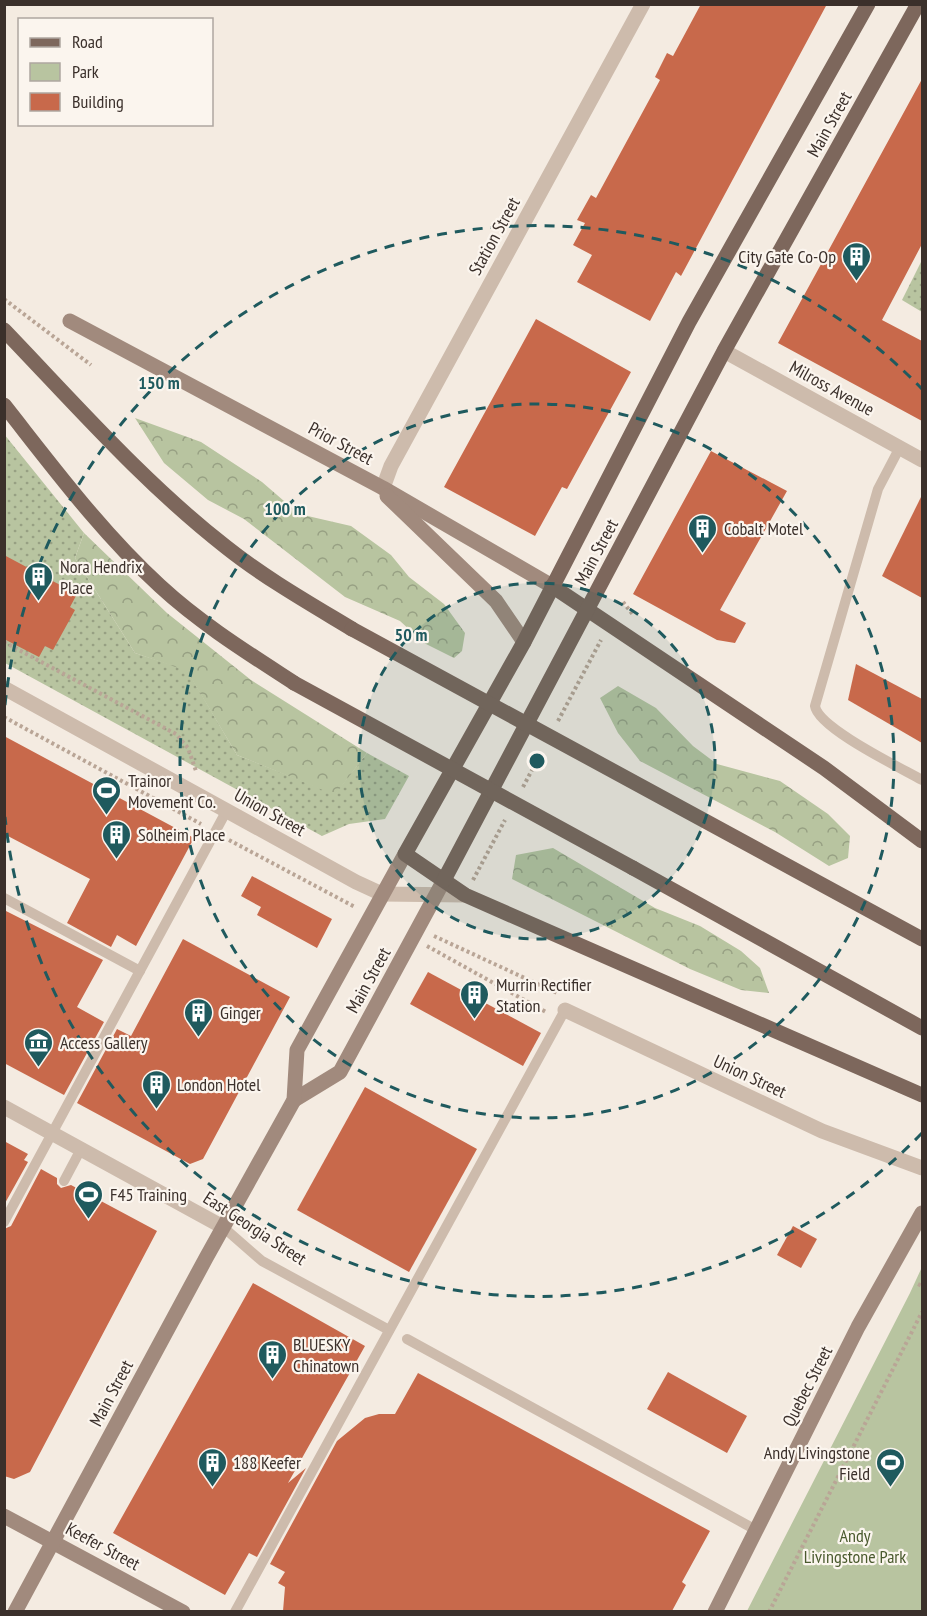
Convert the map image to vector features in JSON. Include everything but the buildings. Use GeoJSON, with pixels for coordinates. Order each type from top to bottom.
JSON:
{"type":"FeatureCollection","features":[{"type":"Feature","properties":{"kind":"main road","name":"Main Street"},"geometry":{"type":"LineString","coordinates":[[15,1611],[294,1100],[297,1050],[524,642],[689,322],[868,4]]}},
{"type":"Feature","properties":{"kind":"main road","name":"Main Street"},"geometry":{"type":"LineString","coordinates":[[294,1100],[340,1072],[724,351],[918,4]]}},
{"type":"Feature","properties":{"kind":"main road","name":"Prior Street"},"geometry":{"type":"LineString","coordinates":[[70,321],[383,488],[552,586],[824,768],[922,841]]}},
{"type":"Feature","properties":{"kind":"main road"},"geometry":{"type":"LineString","coordinates":[[4,330],[127,460],[178,508],[227,549],[278,584],[352,629],[922,939]]}},
{"type":"Feature","properties":{"kind":"main road"},"geometry":{"type":"LineString","coordinates":[[4,405],[115,541],[161,587],[221,635],[294,683],[922,1028]]}},
{"type":"Feature","properties":{"kind":"main road"},"geometry":{"type":"LineString","coordinates":[[383,488],[392,503],[496,602],[524,642]]}},
{"type":"Feature","properties":{"kind":"main road"},"geometry":{"type":"LineString","coordinates":[[405,854],[444,880],[922,1095]]}},
{"type":"Feature","properties":{"kind":"main road","name":"Quebec Street"},"geometry":{"type":"LineString","coordinates":[[715,1611],[858,1327],[922,1213]]}},
{"type":"Feature","properties":{"kind":"main road","name":"Keefer Street"},"geometry":{"type":"LineString","coordinates":[[4,1516],[183,1611]]}},
{"type":"Feature","properties":{"kind":"street","name":"Station Street"},"geometry":{"type":"LineString","coordinates":[[383,488],[391,466],[643,4]]}},
{"type":"Feature","properties":{"kind":"street","name":"Milross Avenue"},"geometry":{"type":"LineString","coordinates":[[724,351],[922,459]]}},
{"type":"Feature","properties":{"kind":"street","name":"Union Street"},"geometry":{"type":"LineString","coordinates":[[4,688],[356,882],[382,894],[436,894],[469,891]]}},
{"type":"Feature","properties":{"kind":"street","name":"Union Street"},"geometry":{"type":"LineString","coordinates":[[562,1014],[822,1131],[922,1168]]}},
{"type":"Feature","properties":{"kind":"street","name":"East Georgia Street"},"geometry":{"type":"LineString","coordinates":[[4,1107],[223,1227]]}},
{"type":"Feature","properties":{"kind":"lane"},"geometry":{"type":"LineString","coordinates":[[900,447],[878,489],[815,706],[823,721],[869,751],[922,780]]}},
{"type":"Feature","properties":{"kind":"lane"},"geometry":{"type":"LineString","coordinates":[[4,1222],[227,810]]}},
{"type":"Feature","properties":{"kind":"lane"},"geometry":{"type":"LineString","coordinates":[[4,898],[140,971]]}},
{"type":"Feature","properties":{"kind":"lane"},"geometry":{"type":"LineString","coordinates":[[235,1611],[562,1014]]}},
{"type":"Feature","properties":{"kind":"lane"},"geometry":{"type":"LineString","coordinates":[[64,1181],[81,1149]]}},
{"type":"Feature","properties":{"kind":"lane","name":"East Georgia Street"},"geometry":{"type":"LineString","coordinates":[[223,1227],[262,1261],[389,1330]]}},
{"type":"Feature","properties":{"kind":"lane"},"geometry":{"type":"LineString","coordinates":[[406,1339],[756,1530]]}},
{"type":"Feature","properties":{"kind":"path"},"geometry":{"type":"LineString","coordinates":[[4,299],[91,365]]}},
{"type":"Feature","properties":{"kind":"path"},"geometry":{"type":"LineString","coordinates":[[554,729],[602,639]]}},
{"type":"Feature","properties":{"kind":"path"},"geometry":{"type":"LineString","coordinates":[[4,642],[176,734],[188,747],[196,771]]}},
{"type":"Feature","properties":{"kind":"path"},"geometry":{"type":"LineString","coordinates":[[4,717],[203,825]]}},
{"type":"Feature","properties":{"kind":"path"},"geometry":{"type":"LineString","coordinates":[[520,792],[542,750]]}},
{"type":"Feature","properties":{"kind":"path"},"geometry":{"type":"LineString","coordinates":[[469,891],[509,813]]}},
{"type":"Feature","properties":{"kind":"path"},"geometry":{"type":"LineString","coordinates":[[233,842],[345,901]]}},
{"type":"Feature","properties":{"kind":"path"},"geometry":{"type":"LineString","coordinates":[[435,950],[562,1014]]}},
{"type":"Feature","properties":{"kind":"path"},"geometry":{"type":"LineString","coordinates":[[769,1611],[922,1312]]}},
{"type":"Feature","properties":{"kind":"green space"},"geometry":{"type":"Polygon","coordinates":[[[922,260],[922,312],[902,300],[922,260]]]}},
{"type":"Feature","properties":{"kind":"green space"},"geometry":{"type":"Polygon","coordinates":[[[135,418],[201,442],[262,482],[299,514],[351,526],[391,555],[409,577],[444,604],[465,633],[462,651],[454,658],[424,643],[400,621],[345,597],[244,519],[208,500],[164,463],[135,418]]]}},
{"type":"Feature","properties":{"kind":"green space"},"geometry":{"type":"Polygon","coordinates":[[[4,434],[84,533],[75,558],[135,653],[187,670],[237,755],[335,794],[367,753],[409,776],[385,819],[349,824],[322,836],[5,663],[4,434]]]}},
{"type":"Feature","properties":{"kind":"green space"},"geometry":{"type":"Polygon","coordinates":[[[84,533],[167,613],[251,680],[367,753],[335,795],[237,755],[187,671],[135,653],[75,558],[84,533]]]}},
{"type":"Feature","properties":{"kind":"green space"},"geometry":{"type":"Polygon","coordinates":[[[618,686],[656,708],[693,746],[717,764],[780,781],[828,814],[850,836],[848,858],[829,866],[775,832],[640,761],[618,733],[600,698],[618,686]]]}},
{"type":"Feature","properties":{"kind":"green space"},"geometry":{"type":"Polygon","coordinates":[[[553,848],[655,908],[700,926],[741,951],[760,968],[769,993],[741,990],[690,969],[512,879],[516,855],[553,848]]]}},
{"type":"Feature","properties":{"kind":"green space","name":"Andy Livingstone Park"},"geometry":{"type":"Polygon","coordinates":[[[922,1267],[922,1611],[747,1611],[910,1293],[922,1267]]]}},
{"type":"Feature","properties":{"kind":"place","name":"City Gate Co-Op"},"geometry":{"type":"Point","coordinates":[857,282]}},
{"type":"Feature","properties":{"kind":"place","name":"Cobalt Motel"},"geometry":{"type":"Point","coordinates":[703,554]}},
{"type":"Feature","properties":{"kind":"place","name":"Nora Hendrix Place"},"geometry":{"type":"Point","coordinates":[39,602]}},
{"type":"Feature","properties":{"kind":"place","name":"Trainor Movement Co."},"geometry":{"type":"Point","coordinates":[107,816]}},
{"type":"Feature","properties":{"kind":"place","name":"Solheim Place"},"geometry":{"type":"Point","coordinates":[117,860]}},
{"type":"Feature","properties":{"kind":"place","name":"Murrin Rectifier Station"},"geometry":{"type":"Point","coordinates":[475,1020]}},
{"type":"Feature","properties":{"kind":"place","name":"Ginger"},"geometry":{"type":"Point","coordinates":[199,1038]}},
{"type":"Feature","properties":{"kind":"place","name":"Access Gallery"},"geometry":{"type":"Point","coordinates":[39,1068]}},
{"type":"Feature","properties":{"kind":"place","name":"London Hotel"},"geometry":{"type":"Point","coordinates":[156,1110]}},
{"type":"Feature","properties":{"kind":"place","name":"F45 Training"},"geometry":{"type":"Point","coordinates":[89,1220]}},
{"type":"Feature","properties":{"kind":"place","name":"BLUESKY Chinatown"},"geometry":{"type":"Point","coordinates":[272,1380]}},
{"type":"Feature","properties":{"kind":"place","name":"188 Keefer"},"geometry":{"type":"Point","coordinates":[212,1488]}},
{"type":"Feature","properties":{"kind":"place","name":"Andy Livingstone Field"},"geometry":{"type":"Point","coordinates":[891,1488]}}]}
